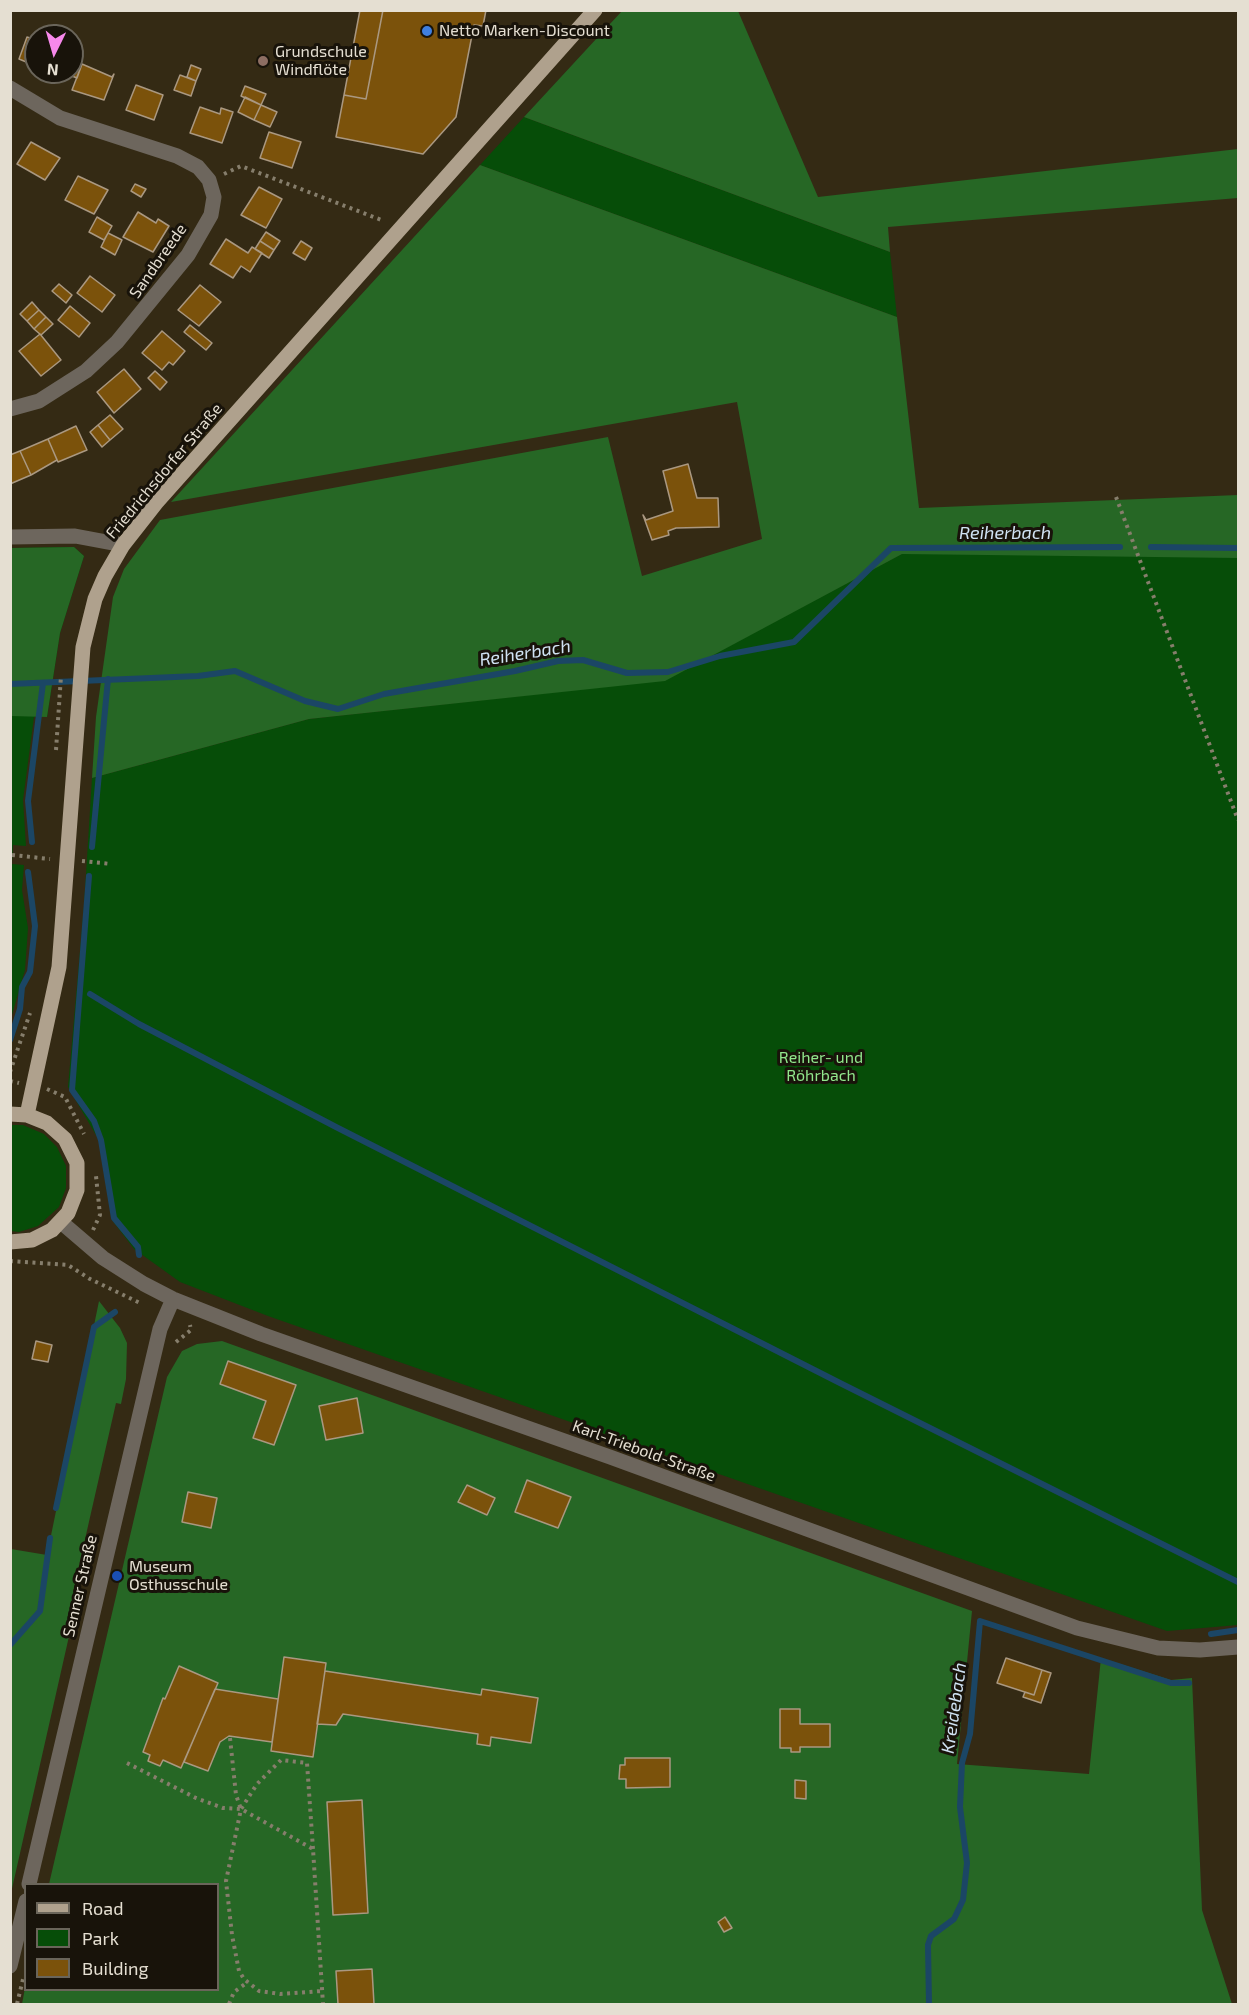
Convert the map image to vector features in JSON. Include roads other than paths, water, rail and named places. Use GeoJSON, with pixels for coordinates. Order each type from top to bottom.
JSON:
{"type":"FeatureCollection","features":[{"type":"Feature","properties":{"kind":"main road","name":"Friedrichsdorfer Straße"},"geometry":{"type":"LineString","coordinates":[[27,1115],[59,967],[80,669],[86,631],[95,599],[105,576],[123,545],[156,503],[595,10]]}},
{"type":"Feature","properties":{"kind":"main road"},"geometry":{"type":"LineString","coordinates":[[10,1114],[27,1115],[47,1123],[65,1139],[77,1163],[77,1190],[68,1214],[61,1222],[32,1240],[10,1242]]}},
{"type":"Feature","properties":{"kind":"street","name":"Sandbreede"},"geometry":{"type":"LineString","coordinates":[[10,88],[60,118],[177,156],[198,167],[209,180],[214,197],[211,215],[188,255],[149,307],[117,342],[86,371],[39,401],[10,409]]}},
{"type":"Feature","properties":{"kind":"street"},"geometry":{"type":"LineString","coordinates":[[10,537],[75,536],[123,545]]}},
{"type":"Feature","properties":{"kind":"street","name":"Karl-Triebold-Straße"},"geometry":{"type":"LineString","coordinates":[[61,1222],[103,1258],[173,1299],[261,1334],[610,1457],[1077,1628],[1158,1648],[1200,1650],[1239,1647]]}},
{"type":"Feature","properties":{"kind":"street","name":"Senner Straße"},"geometry":{"type":"LineString","coordinates":[[29,1883],[111,1532],[165,1315],[173,1299]]}},
{"type":"Feature","properties":{"kind":"street"},"geometry":{"type":"LineString","coordinates":[[10,1966],[24,1909]]}},
{"type":"Feature","properties":{"kind":"waterway","name":"Reiherbach"},"geometry":{"type":"LineString","coordinates":[[10,684],[198,676],[235,671],[305,701],[338,709],[384,694],[515,671],[558,661],[583,660],[627,673],[668,672],[720,656],[794,642],[891,548],[1120,547]]}},
{"type":"Feature","properties":{"kind":"waterway","name":"Reiherbach"},"geometry":{"type":"LineString","coordinates":[[1151,547],[1238,548]]}},
{"type":"Feature","properties":{"kind":"waterway"},"geometry":{"type":"LineString","coordinates":[[92,847],[108,679]]}},
{"type":"Feature","properties":{"kind":"waterway"},"geometry":{"type":"LineString","coordinates":[[32,842],[28,801],[43,683]]}},
{"type":"Feature","properties":{"kind":"waterway"},"geometry":{"type":"LineString","coordinates":[[10,1040],[20,1009],[22,987],[30,972],[35,926],[28,872]]}},
{"type":"Feature","properties":{"kind":"waterway"},"geometry":{"type":"LineString","coordinates":[[89,876],[72,1090],[94,1121],[101,1140],[114,1218],[138,1247],[139,1255]]}},
{"type":"Feature","properties":{"kind":"waterway"},"geometry":{"type":"LineString","coordinates":[[90,994],[139,1024],[336,1127],[1238,1582]]}},
{"type":"Feature","properties":{"kind":"waterway"},"geometry":{"type":"LineString","coordinates":[[56,1508],[94,1327],[115,1312]]}},
{"type":"Feature","properties":{"kind":"waterway"},"geometry":{"type":"LineString","coordinates":[[10,1645],[40,1611],[50,1538]]}},
{"type":"Feature","properties":{"kind":"waterway","name":"Kreidebach"},"geometry":{"type":"LineString","coordinates":[[929,2004],[928,1945],[931,1936],[954,1919],[963,1900],[967,1863],[960,1807],[962,1763],[970,1734],[980,1621],[1171,1683],[1189,1683]]}},
{"type":"Feature","properties":{"kind":"waterway","name":"Kreidebach"},"geometry":{"type":"LineString","coordinates":[[1211,1634],[1238,1630]]}},
{"type":"Feature","properties":{"kind":"place","name":"Netto Marken-Discount"},"geometry":{"type":"Point","coordinates":[427,31]}},
{"type":"Feature","properties":{"kind":"place","name":"Grundschule Windflöte"},"geometry":{"type":"Point","coordinates":[263,61]}},
{"type":"Feature","properties":{"kind":"place","name":"Museum Osthusschule"},"geometry":{"type":"Point","coordinates":[117,1576]}},
{"type":"Feature","properties":{"kind":"park label","name":"Reiher- und Röhrbach"},"geometry":{"type":"Point","coordinates":[821,1067]}}]}
